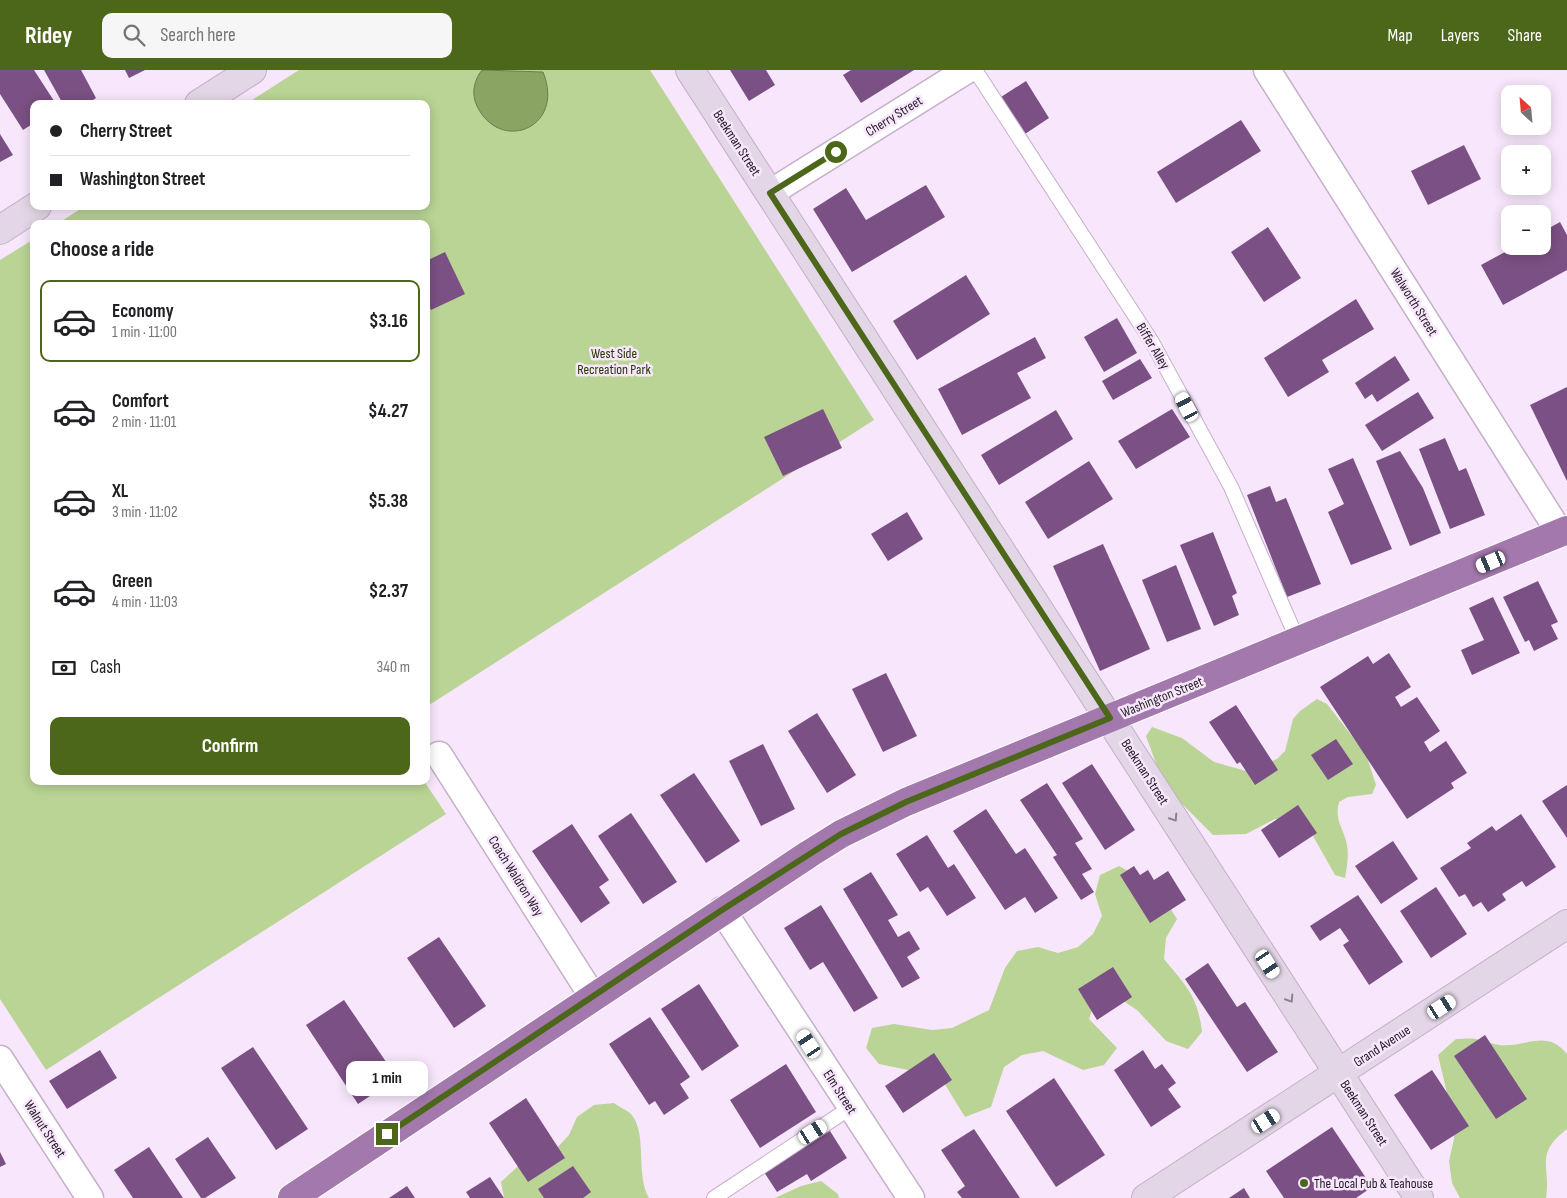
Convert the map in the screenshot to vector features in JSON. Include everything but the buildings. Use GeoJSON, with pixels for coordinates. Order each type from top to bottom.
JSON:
{"type":"FeatureCollection","features":[{"type":"Feature","properties":{"kind":"highway","name":"Washington Street"},"geometry":{"type":"LineString","coordinates":[[292,1198],[722,910],[833,839],[873,818],[1110,718],[1564,532]]}},
{"type":"Feature","properties":{"kind":"street"},"geometry":{"type":"LineString","coordinates":[[205,100],[252,70]]}},
{"type":"Feature","properties":{"kind":"street","name":"Beekman Street"},"geometry":{"type":"LineString","coordinates":[[690,70],[1419,1198]]}},
{"type":"Feature","properties":{"kind":"street","name":"Cherry Street"},"geometry":{"type":"LineString","coordinates":[[770,193],[967,70]]}},
{"type":"Feature","properties":{"kind":"street","name":"Walworth Street"},"geometry":{"type":"LineString","coordinates":[[1267,70],[1564,532]]}},
{"type":"Feature","properties":{"kind":"street"},"geometry":{"type":"LineString","coordinates":[[0,230],[31,210]]}},
{"type":"Feature","properties":{"kind":"street","name":"Coach Waldron Way"},"geometry":{"type":"LineString","coordinates":[[440,755],[593,997]]}},
{"type":"Feature","properties":{"kind":"street","name":"Elm Street"},"geometry":{"type":"LineString","coordinates":[[722,910],[850,1108],[911,1198]]}},
{"type":"Feature","properties":{"kind":"street","name":"Grand Avenue"},"geometry":{"type":"LineString","coordinates":[[1154,1196],[1567,924]]}},
{"type":"Feature","properties":{"kind":"street","name":"Walnut Street"},"geometry":{"type":"LineString","coordinates":[[0,1059],[90,1198]]}},
{"type":"Feature","properties":{"kind":"lane","name":"Biffer Alley"},"geometry":{"type":"LineString","coordinates":[[974,70],[1152,342],[1231,487],[1298,641]]}},
{"type":"Feature","properties":{"kind":"lane"},"geometry":{"type":"LineString","coordinates":[[714,1198],[850,1108]]}},
{"type":"Feature","properties":{"kind":"green space","name":"West Side Recreation Park"},"geometry":{"type":"Polygon","coordinates":[[[299,70],[650,70],[874,420],[430,704],[430,220],[63,220],[79,210],[430,210],[430,100],[252,100],[299,70]]]}},
{"type":"Feature","properties":{"kind":"green space"},"geometry":{"type":"Polygon","coordinates":[[[30,241],[30,785],[427,785],[446,814],[46,1070],[0,999],[0,260],[30,241]]]}},
{"type":"Feature","properties":{"kind":"green space"},"geometry":{"type":"Polygon","coordinates":[[[1317,699],[1327,704],[1366,754],[1376,785],[1372,794],[1348,797],[1339,802],[1338,814],[1348,849],[1345,878],[1335,875],[1313,836],[1297,821],[1275,819],[1246,834],[1213,835],[1174,796],[1162,780],[1146,736],[1152,727],[1182,738],[1214,762],[1246,771],[1277,759],[1285,751],[1293,719],[1300,711],[1317,699]]]}},
{"type":"Feature","properties":{"kind":"green space"},"geometry":{"type":"Polygon","coordinates":[[[1119,866],[1152,888],[1177,919],[1166,938],[1164,959],[1190,992],[1200,1020],[1202,1032],[1188,1049],[1166,1041],[1137,1010],[1117,997],[1096,998],[1089,1019],[1117,1048],[1104,1065],[1083,1070],[1043,1051],[1022,1055],[1004,1067],[991,1107],[965,1117],[943,1081],[923,1073],[879,1064],[866,1048],[872,1028],[894,1024],[932,1030],[952,1028],[989,1010],[1005,968],[1017,951],[1038,947],[1058,953],[1078,947],[1093,934],[1102,916],[1095,894],[1100,875],[1119,866]]]}},
{"type":"Feature","properties":{"kind":"green space"},"geometry":{"type":"Polygon","coordinates":[[[1456,1039],[1476,1039],[1509,1045],[1535,1041],[1551,1042],[1559,1046],[1567,1054],[1567,1129],[1550,1146],[1547,1153],[1546,1198],[1460,1198],[1452,1183],[1449,1161],[1454,1139],[1453,1119],[1438,1055],[1456,1039]]]}},
{"type":"Feature","properties":{"kind":"green space"},"geometry":{"type":"Polygon","coordinates":[[[614,1103],[631,1114],[636,1122],[639,1132],[643,1178],[649,1198],[504,1198],[501,1182],[517,1167],[555,1150],[569,1135],[577,1117],[594,1105],[614,1103]]]}},
{"type":"Feature","properties":{"kind":"green space"},"geometry":{"type":"Polygon","coordinates":[[[821,1181],[838,1194],[839,1198],[775,1198],[801,1186],[821,1181]]]}},
{"type":"Feature","properties":{"kind":"shaded area"},"geometry":{"type":"Polygon","coordinates":[[[482,70],[543,72],[548,92],[546,108],[538,120],[527,128],[514,131],[500,129],[487,121],[477,106],[474,97],[475,83],[482,70]]]}},
{"type":"Feature","properties":{"kind":"place","name":"The Local Pub & Teahouse"},"geometry":{"type":"Point","coordinates":[1304,1183]}},
{"type":"Feature","properties":{"kind":"route"},"geometry":{"type":"LineString","coordinates":[[387,1134],[722,910],[841,834],[906,802],[1110,718],[770,193],[836,152]]}}]}
